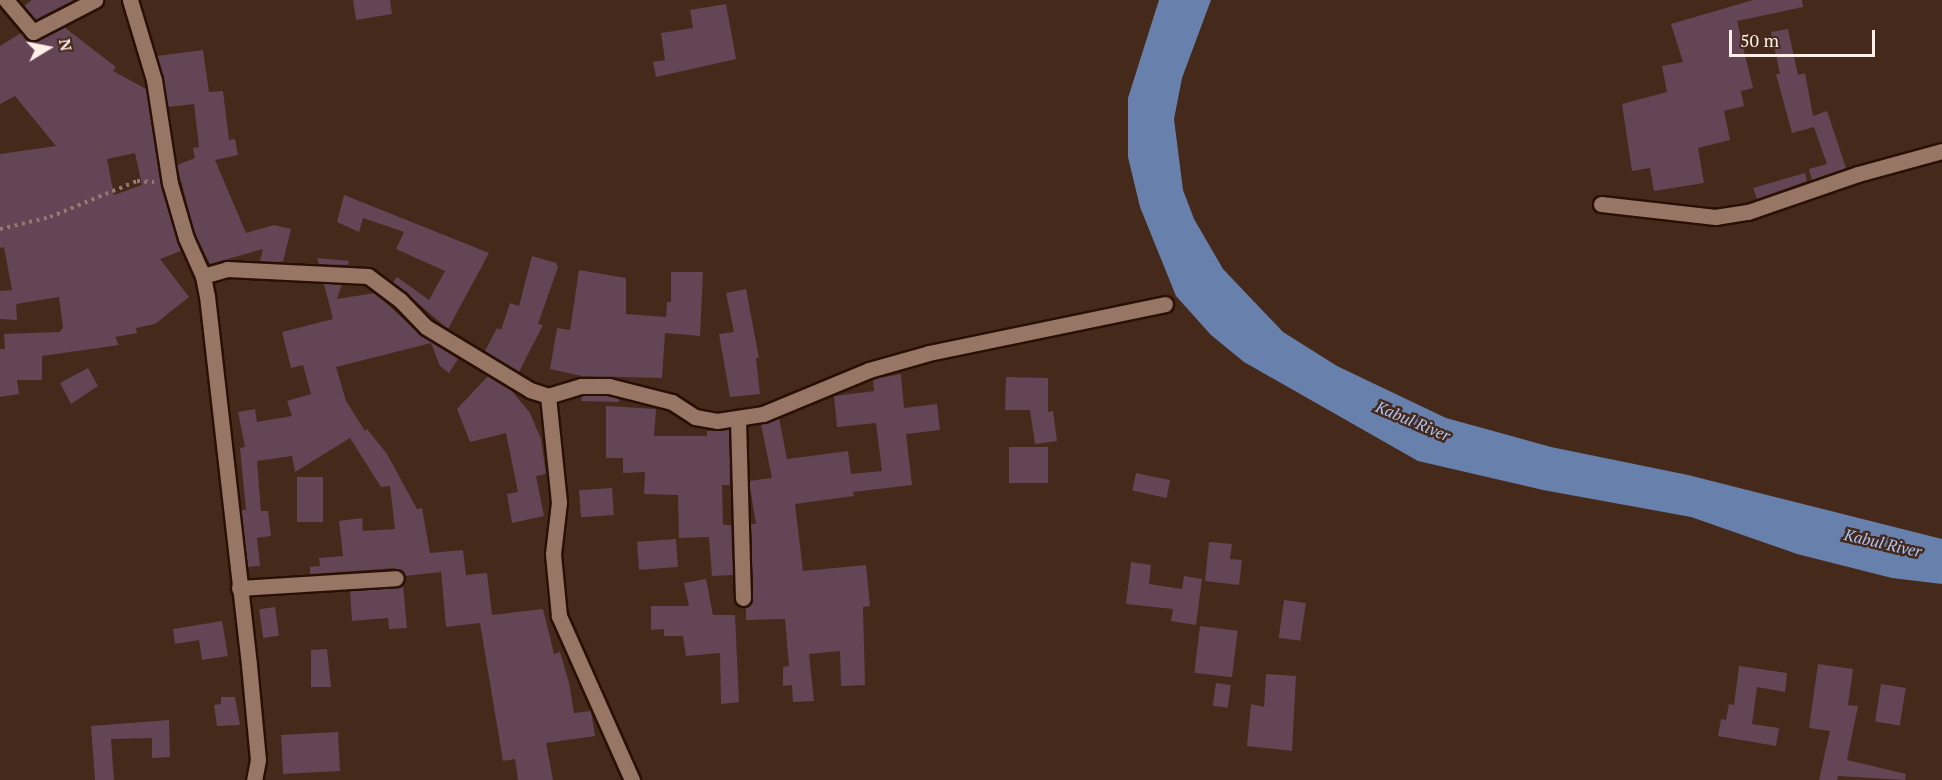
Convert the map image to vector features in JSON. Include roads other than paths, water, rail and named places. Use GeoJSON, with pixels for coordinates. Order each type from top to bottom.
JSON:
{"type":"FeatureCollection","features":[{"type":"Feature","properties":{"kind":"street"},"geometry":{"type":"LineString","coordinates":[[6,0],[33,32],[95,0]]}},
{"type":"Feature","properties":{"kind":"street"},"geometry":{"type":"LineString","coordinates":[[130,0],[154,80],[170,183],[186,238],[203,276],[258,760],[254,780]]}},
{"type":"Feature","properties":{"kind":"street"},"geometry":{"type":"LineString","coordinates":[[1601,204],[1715,217],[1748,213],[1858,174],[1942,151]]}},
{"type":"Feature","properties":{"kind":"street"},"geometry":{"type":"LineString","coordinates":[[203,276],[227,269],[368,276],[400,300],[426,327],[530,390],[548,396],[581,386],[609,386],[672,402],[695,417],[738,420],[763,414],[869,370],[918,356],[980,340],[1165,304]]}},
{"type":"Feature","properties":{"kind":"street"},"geometry":{"type":"LineString","coordinates":[[548,396],[559,501],[554,554],[559,616],[632,780]]}},
{"type":"Feature","properties":{"kind":"street"},"geometry":{"type":"LineString","coordinates":[[738,420],[743,598]]}},
{"type":"Feature","properties":{"kind":"street"},"geometry":{"type":"LineString","coordinates":[[239,588],[396,578]]}},
{"type":"Feature","properties":{"kind":"water","name":"Kabul River"},"geometry":{"type":"Polygon","coordinates":[[[1159,0],[1211,0],[1182,78],[1174,119],[1183,190],[1194,219],[1223,269],[1283,332],[1337,366],[1446,418],[1551,447],[1688,475],[1942,539],[1942,584],[1892,578],[1797,554],[1691,517],[1543,490],[1418,461],[1244,362],[1211,335],[1176,296],[1140,207],[1128,157],[1128,98],[1159,0]]]}}]}
